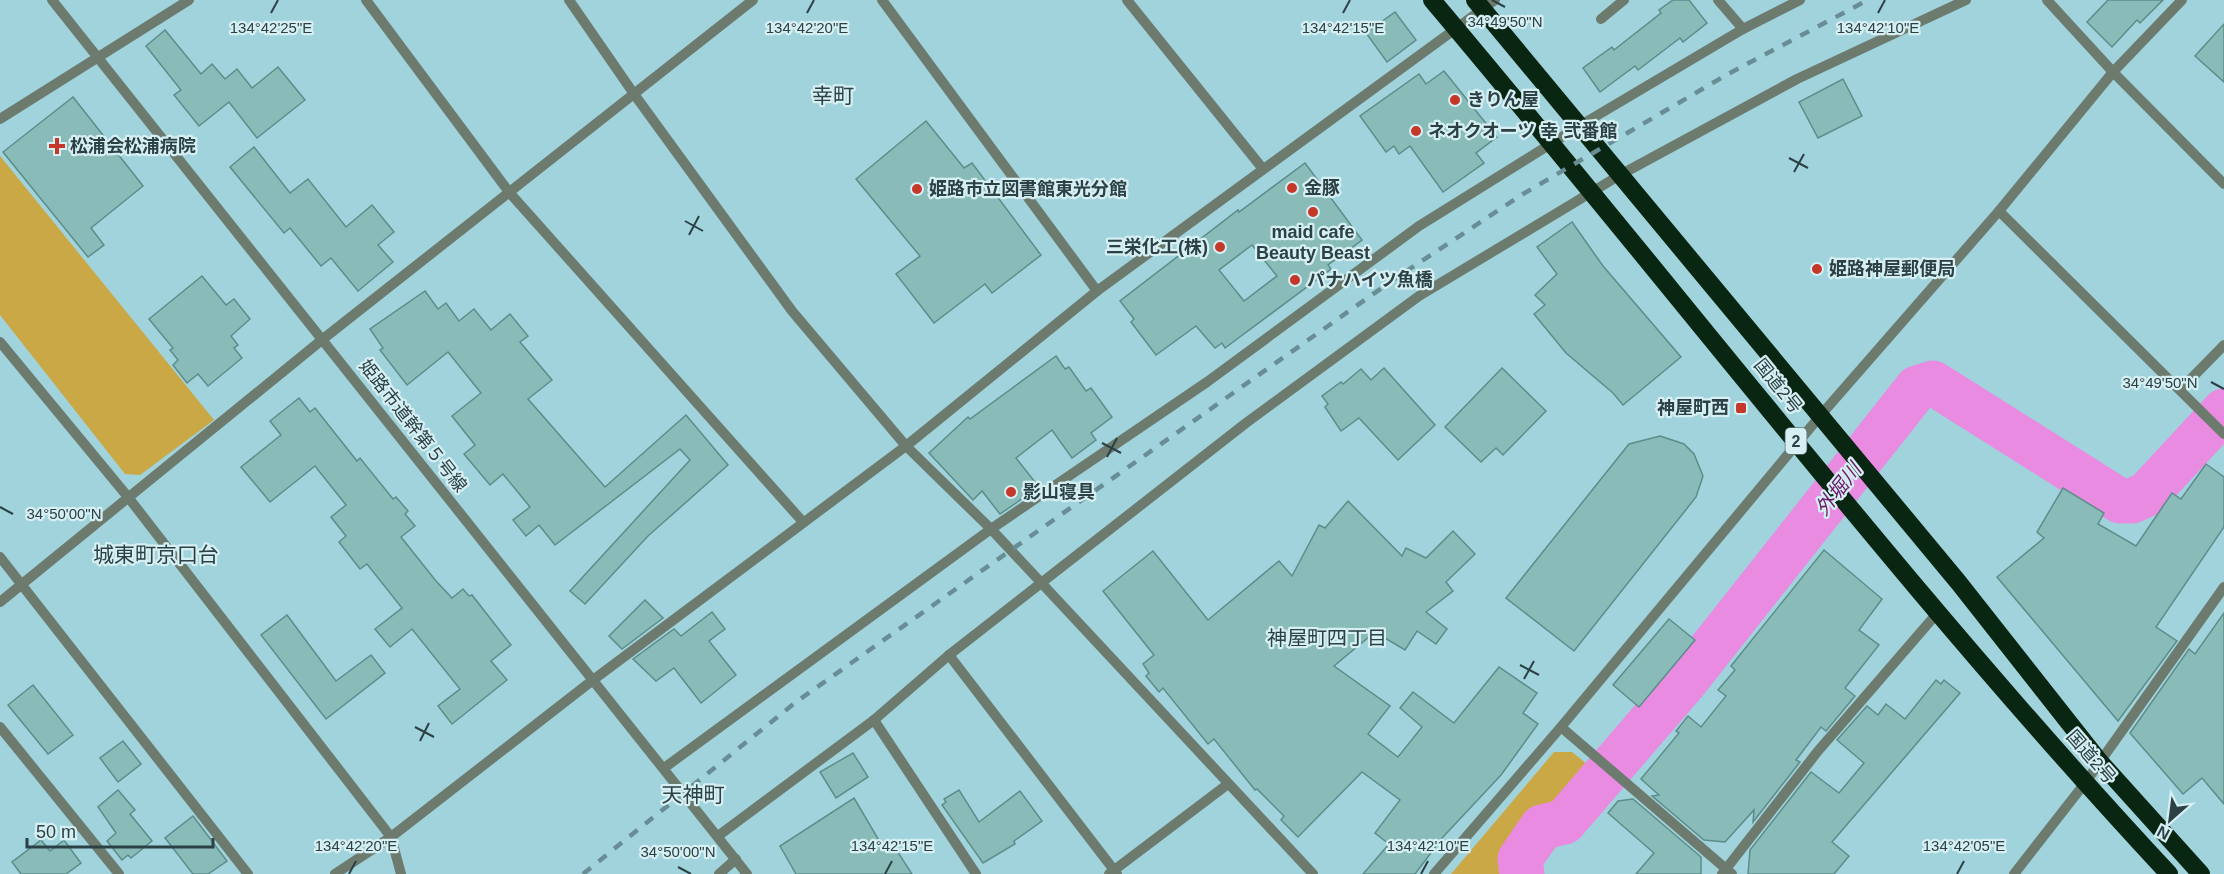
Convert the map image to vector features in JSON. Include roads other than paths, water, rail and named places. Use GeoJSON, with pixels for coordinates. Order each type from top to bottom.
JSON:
{"type":"FeatureCollection","features":[{"type":"Feature","properties":{"kind":"highway","name":"国道2号"},"geometry":{"type":"LineString","coordinates":[[1432,0],[1939,611],[2085,783],[2169,874]]}},
{"type":"Feature","properties":{"kind":"highway","name":"国道2号"},"geometry":{"type":"LineString","coordinates":[[1484,3],[1620,175],[1959,583],[2100,762],[2201,874]]}},
{"type":"Feature","properties":{"kind":"street","name":"姫路市道幹第５号線"},"geometry":{"type":"LineString","coordinates":[[52,0],[747,874]]}},
{"type":"Feature","properties":{"kind":"street"},"geometry":{"type":"LineString","coordinates":[[0,119],[189,0]]}},
{"type":"Feature","properties":{"kind":"street"},"geometry":{"type":"LineString","coordinates":[[366,0],[509,192],[803,522]]}},
{"type":"Feature","properties":{"kind":"street"},"geometry":{"type":"LineString","coordinates":[[568,0],[792,311],[906,446],[991,530],[1312,874]]}},
{"type":"Feature","properties":{"kind":"street"},"geometry":{"type":"LineString","coordinates":[[0,602],[323,339],[753,0]]}},
{"type":"Feature","properties":{"kind":"street"},"geometry":{"type":"LineString","coordinates":[[882,0],[1096,291]]}},
{"type":"Feature","properties":{"kind":"street"},"geometry":{"type":"LineString","coordinates":[[1127,0],[1263,169]]}},
{"type":"Feature","properties":{"kind":"street"},"geometry":{"type":"LineString","coordinates":[[1601,19],[1624,0]]}},
{"type":"Feature","properties":{"kind":"street"},"geometry":{"type":"LineString","coordinates":[[1718,0],[1743,29]]}},
{"type":"Feature","properties":{"kind":"street"},"geometry":{"type":"LineString","coordinates":[[664,768],[991,530],[1208,382],[1419,226],[1581,125],[1743,29],[1800,0]]}},
{"type":"Feature","properties":{"kind":"street"},"geometry":{"type":"LineString","coordinates":[[718,836],[874,720],[949,655],[1043,585],[1246,423],[1419,296],[1592,191],[1797,79],[1966,0]]}},
{"type":"Feature","properties":{"kind":"street"},"geometry":{"type":"LineString","coordinates":[[2047,0],[2113,72],[2224,184]]}},
{"type":"Feature","properties":{"kind":"street"},"geometry":{"type":"LineString","coordinates":[[1434,874],[1562,728],[1798,443],[1999,211],[2113,72],[2182,0]]}},
{"type":"Feature","properties":{"kind":"street"},"geometry":{"type":"LineString","coordinates":[[335,874],[391,837],[593,680],[906,446],[1096,291],[1456,29],[1484,3]]}},
{"type":"Feature","properties":{"kind":"street"},"geometry":{"type":"LineString","coordinates":[[1999,211],[2224,434]]}},
{"type":"Feature","properties":{"kind":"street"},"geometry":{"type":"LineString","coordinates":[[0,342],[128,497],[391,837],[401,874]]}},
{"type":"Feature","properties":{"kind":"street"},"geometry":{"type":"LineString","coordinates":[[2180,390],[2224,345]]}},
{"type":"Feature","properties":{"kind":"street"},"geometry":{"type":"LineString","coordinates":[[0,557],[248,874]]}},
{"type":"Feature","properties":{"kind":"street"},"geometry":{"type":"LineString","coordinates":[[2014,874],[2085,783],[2224,587]]}},
{"type":"Feature","properties":{"kind":"street"},"geometry":{"type":"LineString","coordinates":[[1562,728],[1727,872],[1818,751],[1939,611]]}},
{"type":"Feature","properties":{"kind":"street"},"geometry":{"type":"LineString","coordinates":[[949,655],[1113,873],[1227,784]]}},
{"type":"Feature","properties":{"kind":"street"},"geometry":{"type":"LineString","coordinates":[[874,720],[976,874]]}},
{"type":"Feature","properties":{"kind":"street"},"geometry":{"type":"LineString","coordinates":[[0,727],[119,874]]}},
{"type":"Feature","properties":{"kind":"street"},"geometry":{"type":"LineString","coordinates":[[719,874],[736,859]]}},
{"type":"Feature","properties":{"kind":"waterway","name":"外堀川"},"geometry":{"type":"LineString","coordinates":[[1522,874],[1520,859],[1542,827],[1564,822],[1684,683],[1917,388],[1933,383],[2120,501],[2132,501],[2147,494],[2224,411]]}},
{"type":"Feature","properties":{"kind":"railway"},"geometry":{"type":"LineString","coordinates":[[583,874],[796,702],[1393,280],[1523,194],[1728,74],[1868,0]]}},
{"type":"Feature","properties":{"kind":"place","name":"きりん屋"},"geometry":{"type":"Point","coordinates":[1455,100]}},
{"type":"Feature","properties":{"kind":"place","name":"ネオクオーツ 幸 弐番館"},"geometry":{"type":"Point","coordinates":[1416,131]}},
{"type":"Feature","properties":{"kind":"place","name":"松浦会松浦病院"},"geometry":{"type":"Point","coordinates":[57,146]}},
{"type":"Feature","properties":{"kind":"place","name":"金豚"},"geometry":{"type":"Point","coordinates":[1292,188]}},
{"type":"Feature","properties":{"kind":"place","name":"姫路市立図書館東光分館"},"geometry":{"type":"Point","coordinates":[917,189]}},
{"type":"Feature","properties":{"kind":"place","name":"maid cafe Beauty Beast"},"geometry":{"type":"Point","coordinates":[1313,212]}},
{"type":"Feature","properties":{"kind":"place","name":"三栄化工(株)"},"geometry":{"type":"Point","coordinates":[1220,247]}},
{"type":"Feature","properties":{"kind":"place","name":"姫路神屋郵便局"},"geometry":{"type":"Point","coordinates":[1817,269]}},
{"type":"Feature","properties":{"kind":"place","name":"パナハイツ魚橋"},"geometry":{"type":"Point","coordinates":[1295,280]}},
{"type":"Feature","properties":{"kind":"place","name":"神屋町西"},"geometry":{"type":"Point","coordinates":[1741,408]}},
{"type":"Feature","properties":{"kind":"place","name":"影山寝具"},"geometry":{"type":"Point","coordinates":[1011,492]}},
{"type":"Feature","properties":{"kind":"district","name":"幸町"},"geometry":{"type":"Point","coordinates":[833,96]}},
{"type":"Feature","properties":{"kind":"district","name":"城東町京口台"},"geometry":{"type":"Point","coordinates":[156,555]}},
{"type":"Feature","properties":{"kind":"district","name":"神屋町四丁目"},"geometry":{"type":"Point","coordinates":[1327,638]}},
{"type":"Feature","properties":{"kind":"district","name":"天神町"},"geometry":{"type":"Point","coordinates":[693,795]}}]}
